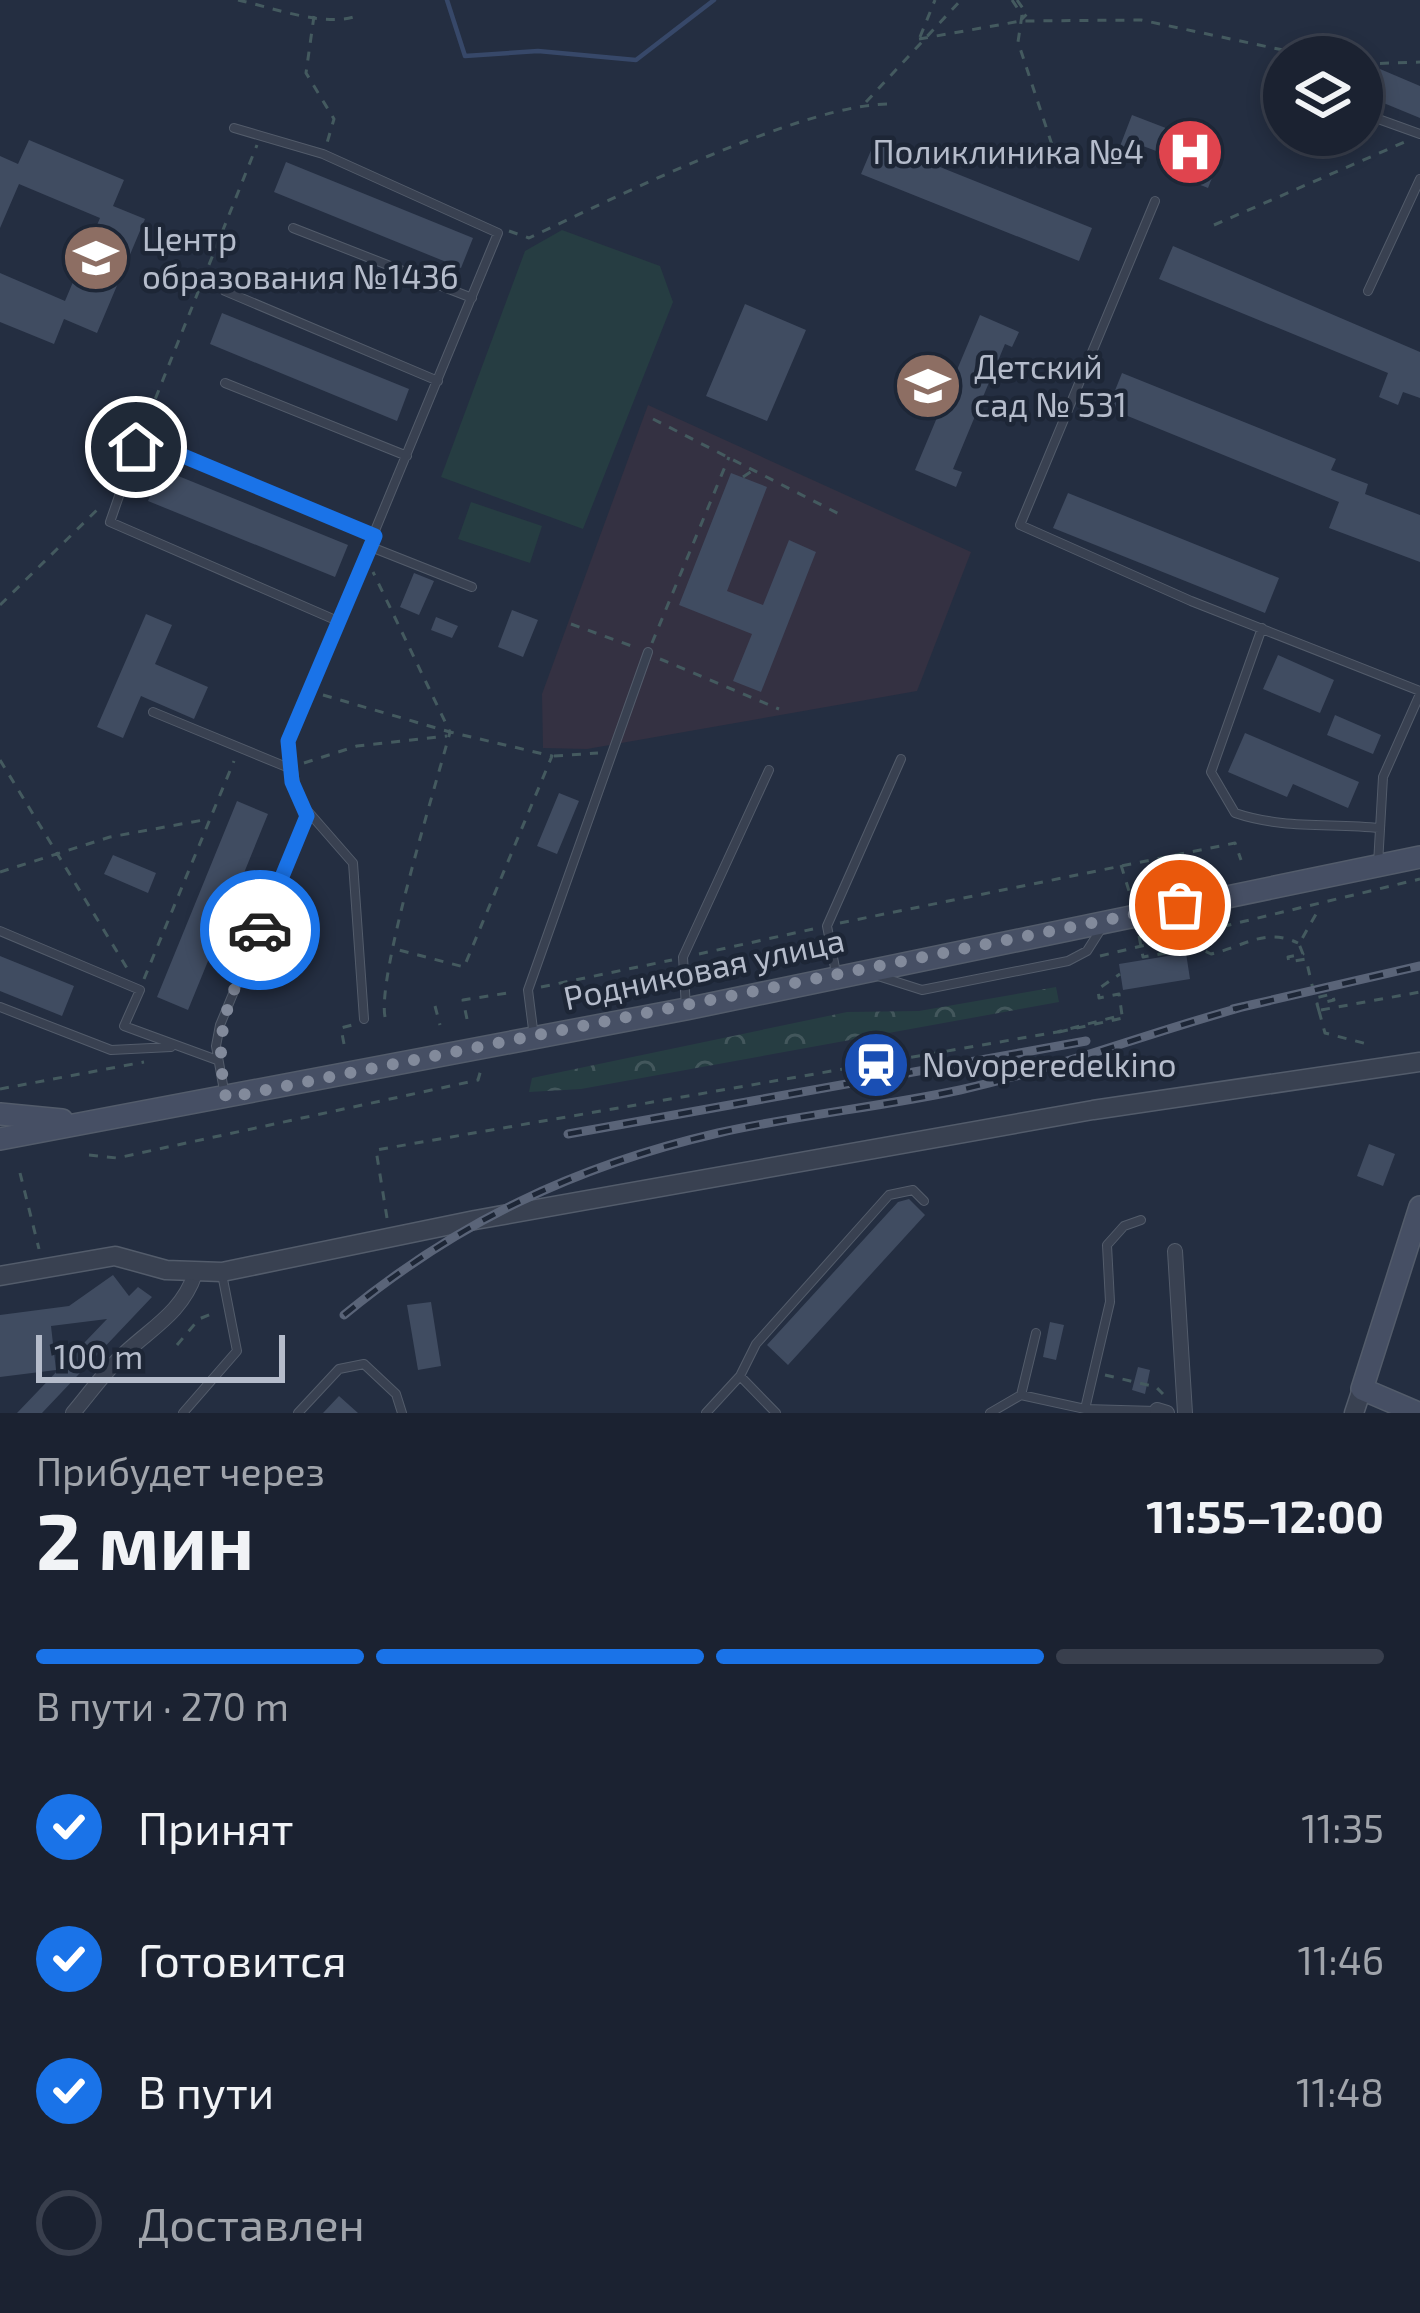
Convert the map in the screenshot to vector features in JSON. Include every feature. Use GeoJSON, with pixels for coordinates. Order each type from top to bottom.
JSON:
{"type":"FeatureCollection","features":[{"type":"Feature","properties":{"kind":"main road","name":"Родниковая улица"},"geometry":{"type":"LineString","coordinates":[[0,1138],[686,1009],[1420,857]]}},
{"type":"Feature","properties":{"kind":"main road"},"geometry":{"type":"LineString","coordinates":[[0,1114],[87,1123]]}},
{"type":"Feature","properties":{"kind":"main road"},"geometry":{"type":"LineString","coordinates":[[1418,1413],[1362,1389],[1420,1207]]}},
{"type":"Feature","properties":{"kind":"street"},"geometry":{"type":"LineString","coordinates":[[0,1276],[115,1256],[195,1274],[222,1272],[475,1220],[1070,1114],[1420,1062]]}},
{"type":"Feature","properties":{"kind":"street"},"geometry":{"type":"LineString","coordinates":[[1175,1251],[1185,1413]]}},
{"type":"Feature","properties":{"kind":"street"},"geometry":{"type":"LineString","coordinates":[[73,1413],[121,1356],[171,1315],[187,1296],[195,1274]]}},
{"type":"Feature","properties":{"kind":"street"},"geometry":{"type":"LineString","coordinates":[[1354,1413],[1362,1389]]}},
{"type":"Feature","properties":{"kind":"lane"},"geometry":{"type":"LineString","coordinates":[[1383,121],[1420,135]]}},
{"type":"Feature","properties":{"kind":"lane"},"geometry":{"type":"LineString","coordinates":[[234,128],[262,132],[498,233],[288,741],[289,768],[307,816],[335,839],[352,863],[364,1019]]}},
{"type":"Feature","properties":{"kind":"lane"},"geometry":{"type":"LineString","coordinates":[[1368,291],[1420,179]]}},
{"type":"Feature","properties":{"kind":"lane"},"geometry":{"type":"LineString","coordinates":[[1155,201],[1020,525],[1420,693],[1384,777],[1378,866]]}},
{"type":"Feature","properties":{"kind":"lane"},"geometry":{"type":"LineString","coordinates":[[292,228],[472,298]]}},
{"type":"Feature","properties":{"kind":"lane"},"geometry":{"type":"LineString","coordinates":[[225,292],[438,381]]}},
{"type":"Feature","properties":{"kind":"lane"},"geometry":{"type":"LineString","coordinates":[[225,382],[407,456]]}},
{"type":"Feature","properties":{"kind":"lane"},"geometry":{"type":"LineString","coordinates":[[340,622],[110,522],[136,447],[152,443],[472,587]]}},
{"type":"Feature","properties":{"kind":"lane"},"geometry":{"type":"LineString","coordinates":[[1262,628],[1211,772],[1234,813],[1277,827],[1321,822],[1380,829]]}},
{"type":"Feature","properties":{"kind":"lane"},"geometry":{"type":"LineString","coordinates":[[534,1038],[528,990],[648,652]]}},
{"type":"Feature","properties":{"kind":"lane"},"geometry":{"type":"LineString","coordinates":[[153,712],[289,768]]}},
{"type":"Feature","properties":{"kind":"lane"},"geometry":{"type":"LineString","coordinates":[[836,975],[827,926],[901,759]]}},
{"type":"Feature","properties":{"kind":"lane"},"geometry":{"type":"LineString","coordinates":[[686,1009],[683,957],[769,770]]}},
{"type":"Feature","properties":{"kind":"lane"},"geometry":{"type":"LineString","coordinates":[[226,1098],[218,1061],[220,1025],[307,816]]}},
{"type":"Feature","properties":{"kind":"lane"},"geometry":{"type":"LineString","coordinates":[[867,968],[889,983],[922,990],[1068,961],[1088,951],[1106,920]]}},
{"type":"Feature","properties":{"kind":"lane"},"geometry":{"type":"LineString","coordinates":[[0,931],[140,990],[124,1026],[218,1061]]}},
{"type":"Feature","properties":{"kind":"lane"},"geometry":{"type":"LineString","coordinates":[[0,1007],[111,1050],[179,1047]]}},
{"type":"Feature","properties":{"kind":"lane"},"geometry":{"type":"LineString","coordinates":[[706,1413],[740,1376],[756,1343],[889,1195],[913,1190],[924,1201]]}},
{"type":"Feature","properties":{"kind":"lane"},"geometry":{"type":"LineString","coordinates":[[1084,1409],[1110,1302],[1107,1246],[1124,1226],[1142,1220]]}},
{"type":"Feature","properties":{"kind":"lane"},"geometry":{"type":"LineString","coordinates":[[183,1413],[237,1351],[222,1272]]}},
{"type":"Feature","properties":{"kind":"lane"},"geometry":{"type":"LineString","coordinates":[[1021,1396],[1036,1333]]}},
{"type":"Feature","properties":{"kind":"lane"},"geometry":{"type":"LineString","coordinates":[[298,1413],[339,1369],[364,1364],[396,1394],[402,1413]]}},
{"type":"Feature","properties":{"kind":"lane"},"geometry":{"type":"LineString","coordinates":[[740,1376],[776,1413]]}},
{"type":"Feature","properties":{"kind":"lane"},"geometry":{"type":"LineString","coordinates":[[990,1413],[1021,1396],[1084,1409],[1164,1408]]}},
{"type":"Feature","properties":{"kind":"path"},"geometry":{"type":"LineString","coordinates":[[238,0],[314,16],[354,19],[361,14]]}},
{"type":"Feature","properties":{"kind":"path"},"geometry":{"type":"LineString","coordinates":[[919,38],[935,0]]}},
{"type":"Feature","properties":{"kind":"path"},"geometry":{"type":"LineString","coordinates":[[865,103],[919,38],[961,0]]}},
{"type":"Feature","properties":{"kind":"path"},"geometry":{"type":"LineString","coordinates":[[1014,0],[1021,21],[1018,42],[1060,169]]}},
{"type":"Feature","properties":{"kind":"path"},"geometry":{"type":"LineString","coordinates":[[314,16],[306,73],[334,119],[327,143]]}},
{"type":"Feature","properties":{"kind":"path"},"geometry":{"type":"LineString","coordinates":[[919,38],[1021,21],[1141,20],[1263,46]]}},
{"type":"Feature","properties":{"kind":"path"},"geometry":{"type":"LineString","coordinates":[[1383,63],[1420,62]]}},
{"type":"Feature","properties":{"kind":"path"},"geometry":{"type":"LineString","coordinates":[[498,233],[501,228],[529,238],[742,146],[865,103],[894,104]]}},
{"type":"Feature","properties":{"kind":"path"},"geometry":{"type":"LineString","coordinates":[[136,447],[262,132]]}},
{"type":"Feature","properties":{"kind":"path"},"geometry":{"type":"LineString","coordinates":[[1214,225],[1420,135]]}},
{"type":"Feature","properties":{"kind":"path"},"geometry":{"type":"LineString","coordinates":[[136,403],[151,411]]}},
{"type":"Feature","properties":{"kind":"path"},"geometry":{"type":"LineString","coordinates":[[653,419],[845,517]]}},
{"type":"Feature","properties":{"kind":"path"},"geometry":{"type":"LineString","coordinates":[[648,652],[729,457]]}},
{"type":"Feature","properties":{"kind":"path"},"geometry":{"type":"LineString","coordinates":[[742,477],[749,478],[753,470]]}},
{"type":"Feature","properties":{"kind":"path"},"geometry":{"type":"LineString","coordinates":[[0,605],[123,484]]}},
{"type":"Feature","properties":{"kind":"path"},"geometry":{"type":"LineString","coordinates":[[373,542],[374,573],[449,734],[382,1003],[385,1017]]}},
{"type":"Feature","properties":{"kind":"path"},"geometry":{"type":"LineString","coordinates":[[679,578],[688,581]]}},
{"type":"Feature","properties":{"kind":"path"},"geometry":{"type":"LineString","coordinates":[[572,624],[779,709]]}},
{"type":"Feature","properties":{"kind":"path"},"geometry":{"type":"LineString","coordinates":[[310,691],[449,734],[552,756],[615,749]]}},
{"type":"Feature","properties":{"kind":"path"},"geometry":{"type":"LineString","coordinates":[[289,768],[357,746],[449,734]]}},
{"type":"Feature","properties":{"kind":"path"},"geometry":{"type":"LineString","coordinates":[[140,990],[239,748]]}},
{"type":"Feature","properties":{"kind":"path"},"geometry":{"type":"LineString","coordinates":[[395,949],[464,967],[552,756]]}},
{"type":"Feature","properties":{"kind":"path"},"geometry":{"type":"LineString","coordinates":[[0,760],[140,990]]}},
{"type":"Feature","properties":{"kind":"path"},"geometry":{"type":"LineString","coordinates":[[0,872],[110,837],[211,819]]}},
{"type":"Feature","properties":{"kind":"path"},"geometry":{"type":"LineString","coordinates":[[467,1019],[463,1000],[1235,843],[1241,860]]}},
{"type":"Feature","properties":{"kind":"path"},"geometry":{"type":"LineString","coordinates":[[1121,865],[1129,891]]}},
{"type":"Feature","properties":{"kind":"path"},"geometry":{"type":"LineString","coordinates":[[1093,957],[1194,937],[1211,928],[1420,879]]}},
{"type":"Feature","properties":{"kind":"path"},"geometry":{"type":"LineString","coordinates":[[1299,944],[1320,905]]}},
{"type":"Feature","properties":{"kind":"path"},"geometry":{"type":"LineString","coordinates":[[1138,935],[1143,957],[1197,947],[1211,954],[1250,938],[1279,936],[1299,944],[1303,954],[1288,957],[1289,962],[1306,959],[1315,998],[1332,994],[1334,1000],[1317,1004],[1325,1033],[1371,1045]]}},
{"type":"Feature","properties":{"kind":"path"},"geometry":{"type":"LineString","coordinates":[[1194,937],[1197,947]]}},
{"type":"Feature","properties":{"kind":"path"},"geometry":{"type":"LineString","coordinates":[[387,1218],[376,1150],[1057,1032],[1122,1015],[1119,994],[1099,998],[1097,989],[1120,974]]}},
{"type":"Feature","properties":{"kind":"path"},"geometry":{"type":"LineString","coordinates":[[1319,1011],[1420,992]]}},
{"type":"Feature","properties":{"kind":"path"},"geometry":{"type":"LineString","coordinates":[[435,1006],[440,1025]]}},
{"type":"Feature","properties":{"kind":"path"},"geometry":{"type":"LineString","coordinates":[[344,1044],[341,1028],[364,1019]]}},
{"type":"Feature","properties":{"kind":"path"},"geometry":{"type":"LineString","coordinates":[[89,1155],[117,1158],[478,1081],[481,1064]]}},
{"type":"Feature","properties":{"kind":"path"},"geometry":{"type":"LineString","coordinates":[[0,1089],[113,1067]]}},
{"type":"Feature","properties":{"kind":"path"},"geometry":{"type":"LineString","coordinates":[[20,1173],[41,1256]]}},
{"type":"Feature","properties":{"kind":"path"},"geometry":{"type":"LineString","coordinates":[[177,1345],[200,1319],[216,1312]]}},
{"type":"Feature","properties":{"kind":"path"},"geometry":{"type":"LineString","coordinates":[[1093,1373],[1156,1387],[1164,1408]]}},
{"type":"Feature","properties":{"kind":"shaded area"},"geometry":{"type":"Polygon","coordinates":[[[648,405],[971,552],[917,691],[587,749],[543,748],[542,694],[648,405]]]}},
{"type":"Feature","properties":{"kind":"green space"},"geometry":{"type":"Polygon","coordinates":[[[562,230],[660,266],[673,302],[583,529],[441,477],[525,251],[562,230]]]}},
{"type":"Feature","properties":{"kind":"green space"},"geometry":{"type":"Polygon","coordinates":[[[471,502],[542,526],[530,563],[458,539],[471,502]]]}},
{"type":"Feature","properties":{"kind":"green space"},"geometry":{"type":"Polygon","coordinates":[[[1056,987],[1059,1002],[581,1089],[529,1092],[532,1078],[847,1012],[919,1011],[1056,987]]]}},
{"type":"Feature","properties":{"kind":"building"},"geometry":{"type":"Polygon","coordinates":[[[1383,70],[1420,86],[1420,118],[1383,103],[1383,70]]]}},
{"type":"Feature","properties":{"kind":"building","name":"Поликлиника №4"},"geometry":{"type":"Polygon","coordinates":[[[1132,115],[1223,150],[1208,188],[1188,180],[1193,165],[1143,146],[1137,162],[1117,154],[1132,115]]]}},
{"type":"Feature","properties":{"kind":"building"},"geometry":{"type":"Polygon","coordinates":[[[29,140],[124,180],[113,206],[145,219],[97,333],[64,319],[54,344],[0,322],[0,273],[65,301],[100,218],[19,184],[0,228],[0,156],[18,164],[29,140]]]}},
{"type":"Feature","properties":{"kind":"building"},"geometry":{"type":"Polygon","coordinates":[[[875,141],[1092,228],[1079,261],[861,174],[875,141]]]}},
{"type":"Feature","properties":{"kind":"building"},"geometry":{"type":"Polygon","coordinates":[[[286,162],[473,238],[461,268],[274,192],[286,162]]]}},
{"type":"Feature","properties":{"kind":"building"},"geometry":{"type":"Polygon","coordinates":[[[1173,246],[1420,352],[1420,398],[1403,392],[1398,405],[1379,397],[1388,373],[1159,279],[1173,246]]]}},
{"type":"Feature","properties":{"kind":"building"},"geometry":{"type":"Polygon","coordinates":[[[745,304],[806,330],[767,421],[706,396],[745,304]]]}},
{"type":"Feature","properties":{"kind":"building"},"geometry":{"type":"Polygon","coordinates":[[[222,313],[409,389],[397,421],[210,344],[222,313]]]}},
{"type":"Feature","properties":{"kind":"building"},"geometry":{"type":"Polygon","coordinates":[[[980,315],[1019,332],[1012,347],[1005,344],[953,469],[962,472],[956,487],[915,470],[980,315]]]}},
{"type":"Feature","properties":{"kind":"building"},"geometry":{"type":"Polygon","coordinates":[[[1122,373],[1336,459],[1331,470],[1368,484],[1365,494],[1420,515],[1420,562],[1329,528],[1339,502],[1108,408],[1122,373]]]}},
{"type":"Feature","properties":{"kind":"building"},"geometry":{"type":"Polygon","coordinates":[[[103,445],[124,454],[118,470],[97,462],[103,445]]]}},
{"type":"Feature","properties":{"kind":"building"},"geometry":{"type":"Polygon","coordinates":[[[161,469],[348,545],[335,577],[148,501],[161,469]]]}},
{"type":"Feature","properties":{"kind":"building"},"geometry":{"type":"Polygon","coordinates":[[[731,473],[767,487],[727,591],[763,605],[789,540],[816,552],[761,692],[733,681],[752,634],[679,605],[731,473]]]}},
{"type":"Feature","properties":{"kind":"building"},"geometry":{"type":"Polygon","coordinates":[[[1068,493],[1279,578],[1265,613],[1053,528],[1068,493]]]}},
{"type":"Feature","properties":{"kind":"building"},"geometry":{"type":"Polygon","coordinates":[[[414,573],[434,581],[419,615],[400,607],[414,573]]]}},
{"type":"Feature","properties":{"kind":"building"},"geometry":{"type":"Polygon","coordinates":[[[512,610],[538,620],[523,657],[498,647],[512,610]]]}},
{"type":"Feature","properties":{"kind":"building"},"geometry":{"type":"Polygon","coordinates":[[[146,614],[172,625],[155,664],[208,687],[194,719],[141,696],[123,738],[97,727],[146,614]]]}},
{"type":"Feature","properties":{"kind":"building"},"geometry":{"type":"Polygon","coordinates":[[[436,617],[458,626],[452,638],[431,630],[436,617]]]}},
{"type":"Feature","properties":{"kind":"building"},"geometry":{"type":"Polygon","coordinates":[[[1278,655],[1334,680],[1320,713],[1263,689],[1278,655]]]}},
{"type":"Feature","properties":{"kind":"building"},"geometry":{"type":"Polygon","coordinates":[[[1335,715],[1381,735],[1373,754],[1327,735],[1335,715]]]}},
{"type":"Feature","properties":{"kind":"building"},"geometry":{"type":"Polygon","coordinates":[[[1245,733],[1359,782],[1348,808],[1293,784],[1287,797],[1228,772],[1245,733]]]}},
{"type":"Feature","properties":{"kind":"building"},"geometry":{"type":"Polygon","coordinates":[[[559,793],[579,801],[557,854],[537,846],[559,793]]]}},
{"type":"Feature","properties":{"kind":"building"},"geometry":{"type":"Polygon","coordinates":[[[237,801],[268,814],[188,1010],[157,997],[237,801]]]}},
{"type":"Feature","properties":{"kind":"building"},"geometry":{"type":"Polygon","coordinates":[[[113,855],[156,873],[148,893],[104,874],[113,855]]]}},
{"type":"Feature","properties":{"kind":"building"},"geometry":{"type":"Polygon","coordinates":[[[1186,953],[1190,979],[1123,990],[1119,964],[1186,953]]]}},
{"type":"Feature","properties":{"kind":"building"},"geometry":{"type":"Polygon","coordinates":[[[0,956],[74,986],[62,1016],[0,991],[0,956]]]}},
{"type":"Feature","properties":{"kind":"building"},"geometry":{"type":"Polygon","coordinates":[[[1369,1144],[1395,1154],[1383,1186],[1357,1176],[1369,1144]]]}},
{"type":"Feature","properties":{"kind":"building"},"geometry":{"type":"Polygon","coordinates":[[[909,1199],[925,1215],[788,1365],[767,1345],[898,1202],[909,1199]]]}},
{"type":"Feature","properties":{"kind":"building"},"geometry":{"type":"Polygon","coordinates":[[[113,1275],[129,1296],[138,1287],[152,1297],[42,1413],[17,1413],[107,1319],[51,1326],[56,1370],[0,1377],[0,1315],[69,1306],[113,1275]]]}},
{"type":"Feature","properties":{"kind":"building"},"geometry":{"type":"Polygon","coordinates":[[[431,1302],[441,1366],[418,1370],[407,1305],[431,1302]]]}},
{"type":"Feature","properties":{"kind":"building"},"geometry":{"type":"Polygon","coordinates":[[[1050,1322],[1064,1325],[1056,1360],[1043,1357],[1050,1322]]]}},
{"type":"Feature","properties":{"kind":"building"},"geometry":{"type":"Polygon","coordinates":[[[1138,1367],[1150,1370],[1145,1394],[1132,1390],[1138,1367]]]}},
{"type":"Feature","properties":{"kind":"building"},"geometry":{"type":"Polygon","coordinates":[[[339,1396],[358,1413],[323,1413],[339,1396]]]}},
{"type":"Feature","properties":{"kind":"waterway"},"geometry":{"type":"LineString","coordinates":[[447,0],[465,56],[538,51],[636,60],[714,0]]}},
{"type":"Feature","properties":{"kind":"railway"},"geometry":{"type":"LineString","coordinates":[[1233,1009],[1420,966]]}},
{"type":"Feature","properties":{"kind":"railway"},"geometry":{"type":"LineString","coordinates":[[344,1315],[474,1225],[615,1162],[718,1133],[997,1081],[1250,1005]]}},
{"type":"Feature","properties":{"kind":"railway"},"geometry":{"type":"LineString","coordinates":[[568,1134],[1086,1041]]}},
{"type":"Feature","properties":{"kind":"way so far"},"geometry":{"type":"LineString","coordinates":[[260,930],[220,1025],[216,1046],[226,1098],[686,1009],[1180,905]]}},
{"type":"Feature","properties":{"kind":"place","name":"Поликлиника №4"},"geometry":{"type":"Point","coordinates":[1190,152]}},
{"type":"Feature","properties":{"kind":"place","name":"Центр образования №1436"},"geometry":{"type":"Point","coordinates":[96,258]}},
{"type":"Feature","properties":{"kind":"place","name":"Детский сад № 531"},"geometry":{"type":"Point","coordinates":[928,386]}},
{"type":"Feature","properties":{"kind":"place","name":"Novoperedelkino"},"geometry":{"type":"Point","coordinates":[876,1065]}},
{"type":"Feature","properties":{"kind":"route"},"geometry":{"type":"LineString","coordinates":[[136,447],[152,443],[375,536],[288,741],[292,782],[307,816],[260,930]]}}]}
